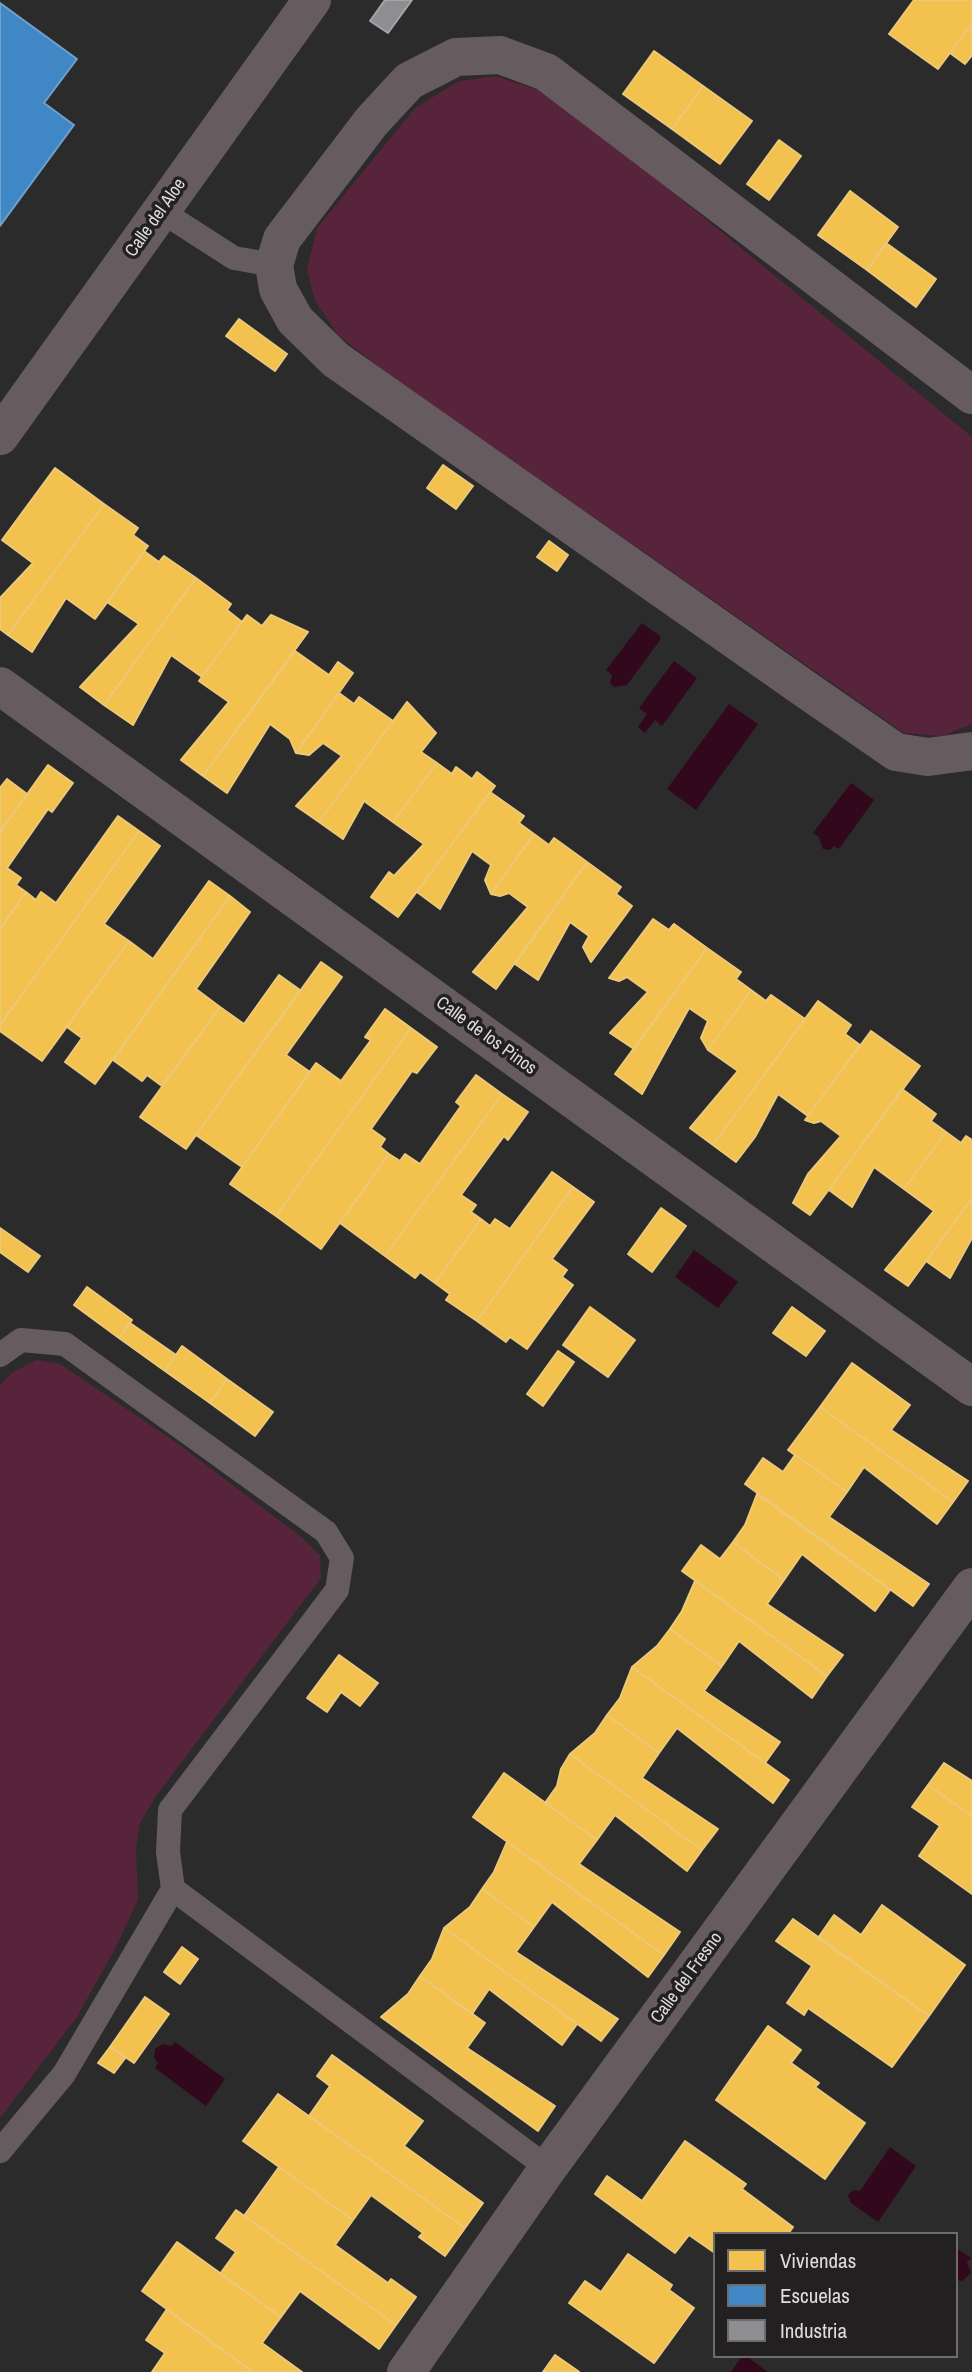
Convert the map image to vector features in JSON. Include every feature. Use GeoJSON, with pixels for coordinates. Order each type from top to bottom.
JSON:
{"type":"FeatureCollection","features":[{"type":"Feature","properties":{"kind":"street","name":"Calle del Aloe"},"geometry":{"type":"LineString","coordinates":[[0,436],[312,0]]}},
{"type":"Feature","properties":{"kind":"street"},"geometry":{"type":"LineString","coordinates":[[972,396],[547,72],[500,55],[456,57],[409,81],[372,121],[282,239],[274,265],[278,289],[295,320],[336,360],[851,721],[897,752],[928,757],[972,751]]}},
{"type":"Feature","properties":{"kind":"street","name":"Calle de los Pinos"},"geometry":{"type":"LineString","coordinates":[[0,686],[972,1387]]}},
{"type":"Feature","properties":{"kind":"street","name":"Calle del Fresno"},"geometry":{"type":"LineString","coordinates":[[406,2372],[548,2168],[972,1587]]}},
{"type":"Feature","properties":{"kind":"lane"},"geometry":{"type":"LineString","coordinates":[[161,211],[234,258],[274,265]]}},
{"type":"Feature","properties":{"kind":"lane"},"geometry":{"type":"LineString","coordinates":[[0,1355],[21,1340],[65,1345],[326,1532],[342,1558],[337,1590],[170,1810],[168,1852],[173,1889],[64,2074],[0,2151]]}},
{"type":"Feature","properties":{"kind":"lane"},"geometry":{"type":"LineString","coordinates":[[173,1889],[548,2168]]}},
{"type":"Feature","properties":{"kind":"shaded area"},"geometry":{"type":"Polygon","coordinates":[[[495,76],[538,90],[664,185],[972,437],[972,724],[942,736],[904,733],[389,375],[338,335],[315,301],[307,269],[317,228],[415,108],[459,81],[495,76]]]}},
{"type":"Feature","properties":{"kind":"shaded area"},"geometry":{"type":"Polygon","coordinates":[[[642,623],[660,636],[660,640],[627,685],[614,687],[610,683],[612,675],[606,670],[642,623]]]}},
{"type":"Feature","properties":{"kind":"shaded area"},"geometry":{"type":"Polygon","coordinates":[[[674,661],[697,678],[662,726],[655,720],[645,733],[638,727],[647,714],[639,708],[674,661]]]}},
{"type":"Feature","properties":{"kind":"shaded area"},"geometry":{"type":"Polygon","coordinates":[[[729,704],[758,724],[696,810],[667,789],[729,704]]]}},
{"type":"Feature","properties":{"kind":"shaded area"},"geometry":{"type":"Polygon","coordinates":[[[851,783],[874,800],[839,849],[834,846],[830,850],[823,849],[819,837],[813,833],[851,783]]]}},
{"type":"Feature","properties":{"kind":"shaded area"},"geometry":{"type":"Polygon","coordinates":[[[694,1250],[738,1282],[718,1308],[675,1277],[694,1250]]]}},
{"type":"Feature","properties":{"kind":"shaded area"},"geometry":{"type":"Polygon","coordinates":[[[36,1360],[60,1364],[177,1443],[300,1536],[320,1556],[321,1578],[156,1796],[140,1823],[136,1848],[138,1900],[116,1947],[77,2017],[0,2118],[0,1385],[12,1373],[36,1360]]]}},
{"type":"Feature","properties":{"kind":"shaded area"},"geometry":{"type":"Polygon","coordinates":[[[175,2042],[225,2079],[206,2106],[155,2068],[158,2063],[154,2058],[155,2049],[163,2044],[171,2046],[175,2042]]]}},
{"type":"Feature","properties":{"kind":"shaded area"},"geometry":{"type":"Polygon","coordinates":[[[890,2147],[916,2166],[878,2222],[851,2203],[848,2195],[854,2190],[860,2191],[890,2147]]]}},
{"type":"Feature","properties":{"kind":"shaded area"},"geometry":{"type":"Polygon","coordinates":[[[958,2249],[971,2258],[967,2262],[971,2273],[962,2281],[958,2280],[958,2249]]]}},
{"type":"Feature","properties":{"kind":"shaded area"},"geometry":{"type":"Polygon","coordinates":[[[741,2358],[749,2358],[768,2372],[731,2372],[741,2358]]]}},
{"type":"Feature","properties":{"kind":"building: Viviendas"},"geometry":{"type":"Polygon","coordinates":[[[914,0],[972,0],[972,23],[938,69],[889,34],[914,0]]]}},
{"type":"Feature","properties":{"kind":"building: Viviendas"},"geometry":{"type":"Polygon","coordinates":[[[972,23],[972,55],[965,64],[950,53],[972,23]]]}},
{"type":"Feature","properties":{"kind":"building: Viviendas"},"geometry":{"type":"Polygon","coordinates":[[[654,51],[703,86],[672,129],[623,94],[654,51]]]}},
{"type":"Feature","properties":{"kind":"building: Viviendas"},"geometry":{"type":"Polygon","coordinates":[[[703,86],[752,121],[720,164],[672,129],[703,86]]]}},
{"type":"Feature","properties":{"kind":"building: Viviendas"},"geometry":{"type":"Polygon","coordinates":[[[779,140],[801,156],[769,200],[747,184],[779,140]]]}},
{"type":"Feature","properties":{"kind":"building: Viviendas"},"geometry":{"type":"Polygon","coordinates":[[[850,191],[898,227],[867,270],[818,235],[850,191]]]}},
{"type":"Feature","properties":{"kind":"building: Viviendas"},"geometry":{"type":"Polygon","coordinates":[[[886,243],[936,279],[916,307],[867,270],[886,243]]]}},
{"type":"Feature","properties":{"kind":"building: Viviendas"},"geometry":{"type":"Polygon","coordinates":[[[239,319],[287,354],[275,371],[226,336],[239,319]]]}},
{"type":"Feature","properties":{"kind":"building: Viviendas"},"geometry":{"type":"Polygon","coordinates":[[[443,465],[473,486],[456,509],[427,488],[443,465]]]}},
{"type":"Feature","properties":{"kind":"building: Viviendas"},"geometry":{"type":"Polygon","coordinates":[[[55,468],[104,504],[8,635],[0,629],[0,598],[33,563],[2,540],[55,468]]]}},
{"type":"Feature","properties":{"kind":"building: Viviendas"},"geometry":{"type":"Polygon","coordinates":[[[104,504],[138,528],[133,535],[148,546],[95,619],[66,598],[32,652],[8,635],[104,504]]]}},
{"type":"Feature","properties":{"kind":"building: Viviendas"},"geometry":{"type":"Polygon","coordinates":[[[549,541],[568,555],[557,571],[537,557],[549,541]]]}},
{"type":"Feature","properties":{"kind":"building: Viviendas"},"geometry":{"type":"Polygon","coordinates":[[[144,551],[159,562],[164,556],[196,578],[104,705],[80,687],[139,624],[107,602],[144,551]]]}},
{"type":"Feature","properties":{"kind":"building: Viviendas"},"geometry":{"type":"Polygon","coordinates":[[[196,578],[231,604],[227,610],[242,622],[202,677],[171,655],[133,725],[104,705],[196,578]]]}},
{"type":"Feature","properties":{"kind":"building: Viviendas"},"geometry":{"type":"Polygon","coordinates":[[[247,615],[262,626],[271,615],[308,632],[203,776],[181,760],[229,702],[199,681],[247,615]]]}},
{"type":"Feature","properties":{"kind":"building: Viviendas"},"geometry":{"type":"Polygon","coordinates":[[[295,651],[329,675],[338,662],[353,673],[296,753],[290,739],[270,724],[227,793],[203,776],[295,651]]]}},
{"type":"Feature","properties":{"kind":"building: Viviendas"},"geometry":{"type":"Polygon","coordinates":[[[339,693],[354,704],[359,697],[393,721],[319,822],[296,806],[342,756],[323,743],[309,755],[296,753],[339,693]]]}},
{"type":"Feature","properties":{"kind":"building: Viviendas"},"geometry":{"type":"Polygon","coordinates":[[[407,702],[436,733],[421,752],[437,763],[393,822],[364,801],[343,839],[319,822],[407,702]]]}},
{"type":"Feature","properties":{"kind":"building: Viviendas"},"geometry":{"type":"Polygon","coordinates":[[[437,763],[452,774],[456,767],[472,779],[477,772],[495,786],[398,917],[371,897],[389,872],[394,876],[424,844],[393,822],[437,763]]]}},
{"type":"Feature","properties":{"kind":"building: Viviendas"},"geometry":{"type":"Polygon","coordinates":[[[48,765],[73,783],[52,812],[48,809],[7,868],[21,878],[16,885],[26,892],[0,929],[0,832],[48,765]]]}},
{"type":"Feature","properties":{"kind":"building: Viviendas"},"geometry":{"type":"Polygon","coordinates":[[[7,779],[27,794],[0,832],[0,788],[7,779]]]}},
{"type":"Feature","properties":{"kind":"building: Viviendas"},"geometry":{"type":"Polygon","coordinates":[[[490,792],[524,816],[519,823],[534,834],[491,894],[485,880],[491,865],[472,851],[440,909],[417,892],[490,792]]]}},
{"type":"Feature","properties":{"kind":"building: Viviendas"},"geometry":{"type":"Polygon","coordinates":[[[118,816],[139,831],[0,1025],[0,929],[26,892],[36,900],[41,892],[56,903],[118,816]]]}},
{"type":"Feature","properties":{"kind":"building: Viviendas"},"geometry":{"type":"Polygon","coordinates":[[[139,831],[160,846],[104,924],[129,941],[42,1061],[0,1031],[0,1025],[139,831]]]}},
{"type":"Feature","properties":{"kind":"building: Viviendas"},"geometry":{"type":"Polygon","coordinates":[[[534,834],[549,845],[554,838],[587,862],[496,989],[473,972],[528,907],[509,893],[500,896],[491,894],[534,834]]]}},
{"type":"Feature","properties":{"kind":"building: Viviendas"},"geometry":{"type":"Polygon","coordinates":[[[587,862],[621,887],[616,894],[632,906],[591,962],[583,947],[589,936],[570,922],[538,980],[515,964],[587,862]]]}},
{"type":"Feature","properties":{"kind":"building: Viviendas"},"geometry":{"type":"Polygon","coordinates":[[[209,881],[230,896],[95,1084],[65,1062],[82,1038],[67,1027],[129,941],[153,959],[209,881]]]}},
{"type":"Feature","properties":{"kind":"building: Viviendas"},"geometry":{"type":"Polygon","coordinates":[[[230,896],[250,912],[196,989],[220,1007],[162,1086],[147,1075],[142,1081],[113,1060],[230,896]]]}},
{"type":"Feature","properties":{"kind":"building: Viviendas"},"geometry":{"type":"Polygon","coordinates":[[[653,919],[669,930],[674,924],[707,948],[634,1049],[610,1033],[648,992],[627,977],[619,981],[609,978],[653,919]]]}},
{"type":"Feature","properties":{"kind":"building: Viviendas"},"geometry":{"type":"Polygon","coordinates":[[[707,948],[741,972],[736,979],[751,990],[708,1050],[701,1038],[708,1021],[689,1008],[642,1094],[615,1074],[707,948]]]}},
{"type":"Feature","properties":{"kind":"building: Viviendas"},"geometry":{"type":"Polygon","coordinates":[[[321,962],[342,977],[286,1055],[310,1072],[242,1167],[196,1135],[321,962]]]}},
{"type":"Feature","properties":{"kind":"building: Viviendas"},"geometry":{"type":"Polygon","coordinates":[[[279,975],[300,990],[186,1149],[140,1117],[220,1007],[244,1024],[279,975]]]}},
{"type":"Feature","properties":{"kind":"building: Viviendas"},"geometry":{"type":"Polygon","coordinates":[[[751,990],[766,1001],[771,995],[805,1019],[713,1145],[690,1128],[738,1071],[708,1050],[751,990]]]}},
{"type":"Feature","properties":{"kind":"building: Viviendas"},"geometry":{"type":"Polygon","coordinates":[[[818,1001],[851,1025],[845,1034],[860,1045],[808,1116],[778,1094],[755,1137],[736,1162],[713,1145],[818,1001]]]}},
{"type":"Feature","properties":{"kind":"building: Viviendas"},"geometry":{"type":"Polygon","coordinates":[[[385,1009],[411,1028],[276,1216],[230,1184],[316,1063],[341,1081],[371,1040],[365,1037],[385,1009]]]}},
{"type":"Feature","properties":{"kind":"building: Viviendas"},"geometry":{"type":"Polygon","coordinates":[[[411,1028],[437,1047],[417,1073],[412,1071],[371,1129],[385,1139],[380,1147],[389,1154],[321,1249],[276,1216],[411,1028]]]}},
{"type":"Feature","properties":{"kind":"building: Viviendas"},"geometry":{"type":"Polygon","coordinates":[[[871,1031],[920,1066],[810,1215],[793,1203],[808,1174],[841,1136],[821,1121],[814,1123],[805,1120],[871,1031]]]}},
{"type":"Feature","properties":{"kind":"building: Viviendas"},"geometry":{"type":"Polygon","coordinates":[[[476,1075],[502,1094],[385,1256],[340,1223],[389,1154],[400,1161],[405,1154],[420,1164],[461,1106],[456,1102],[476,1075]]]}},
{"type":"Feature","properties":{"kind":"building: Viviendas"},"geometry":{"type":"Polygon","coordinates":[[[902,1089],[936,1114],[931,1121],[946,1132],[904,1189],[874,1167],[852,1207],[829,1190],[902,1089]]]}},
{"type":"Feature","properties":{"kind":"building: Viviendas"},"geometry":{"type":"Polygon","coordinates":[[[502,1094],[528,1112],[508,1140],[504,1136],[461,1195],[476,1205],[471,1212],[481,1219],[435,1283],[420,1272],[415,1278],[385,1256],[502,1094]]]}},
{"type":"Feature","properties":{"kind":"building: Viviendas"},"geometry":{"type":"Polygon","coordinates":[[[946,1132],[961,1143],[966,1136],[972,1140],[972,1198],[908,1286],[885,1270],[934,1211],[904,1189],[946,1132]]]}},
{"type":"Feature","properties":{"kind":"building: Viviendas"},"geometry":{"type":"Polygon","coordinates":[[[552,1172],[573,1187],[477,1321],[446,1300],[450,1294],[435,1283],[481,1219],[490,1226],[495,1219],[510,1229],[552,1172]]]}},
{"type":"Feature","properties":{"kind":"building: Viviendas"},"geometry":{"type":"Polygon","coordinates":[[[573,1187],[594,1202],[552,1259],[567,1270],[562,1277],[573,1285],[527,1349],[510,1337],[506,1342],[477,1321],[573,1187]]]}},
{"type":"Feature","properties":{"kind":"building: Viviendas"},"geometry":{"type":"Polygon","coordinates":[[[972,1198],[972,1238],[950,1278],[926,1261],[972,1198]]]}},
{"type":"Feature","properties":{"kind":"building: Viviendas"},"geometry":{"type":"Polygon","coordinates":[[[661,1208],[686,1226],[652,1272],[628,1254],[661,1208]]]}},
{"type":"Feature","properties":{"kind":"building: Viviendas"},"geometry":{"type":"Polygon","coordinates":[[[0,1228],[40,1256],[28,1272],[0,1252],[0,1228]]]}},
{"type":"Feature","properties":{"kind":"building: Viviendas"},"geometry":{"type":"Polygon","coordinates":[[[87,1287],[132,1320],[119,1338],[74,1305],[87,1287]]]}},
{"type":"Feature","properties":{"kind":"building: Viviendas"},"geometry":{"type":"Polygon","coordinates":[[[590,1307],[635,1340],[608,1377],[563,1345],[590,1307]]]}},
{"type":"Feature","properties":{"kind":"building: Viviendas"},"geometry":{"type":"Polygon","coordinates":[[[792,1307],[825,1331],[806,1356],[773,1333],[792,1307]]]}},
{"type":"Feature","properties":{"kind":"building: Viviendas"},"geometry":{"type":"Polygon","coordinates":[[[130,1323],[176,1355],[165,1371],[119,1338],[130,1323]]]}},
{"type":"Feature","properties":{"kind":"building: Viviendas"},"geometry":{"type":"Polygon","coordinates":[[[182,1346],[227,1379],[210,1403],[165,1371],[182,1346]]]}},
{"type":"Feature","properties":{"kind":"building: Viviendas"},"geometry":{"type":"Polygon","coordinates":[[[558,1351],[574,1362],[543,1406],[527,1394],[558,1351]]]}},
{"type":"Feature","properties":{"kind":"building: Viviendas"},"geometry":{"type":"Polygon","coordinates":[[[852,1363],[910,1405],[891,1430],[968,1481],[953,1502],[820,1407],[852,1363]]]}},
{"type":"Feature","properties":{"kind":"building: Viviendas"},"geometry":{"type":"Polygon","coordinates":[[[227,1379],[273,1412],[255,1436],[210,1403],[227,1379]]]}},
{"type":"Feature","properties":{"kind":"building: Viviendas"},"geometry":{"type":"Polygon","coordinates":[[[820,1407],[953,1502],[937,1524],[864,1467],[847,1492],[788,1450],[820,1407]]]}},
{"type":"Feature","properties":{"kind":"building: Viviendas"},"geometry":{"type":"Polygon","coordinates":[[[795,1455],[847,1492],[829,1517],[929,1584],[913,1606],[745,1484],[763,1458],[783,1472],[795,1455]]]}},
{"type":"Feature","properties":{"kind":"building: Viviendas"},"geometry":{"type":"Polygon","coordinates":[[[757,1494],[890,1590],[875,1611],[802,1554],[784,1580],[733,1542],[745,1525],[757,1494]]]}},
{"type":"Feature","properties":{"kind":"building: Viviendas"},"geometry":{"type":"Polygon","coordinates":[[[733,1542],[784,1580],[767,1604],[843,1655],[827,1676],[682,1571],[701,1545],[720,1559],[733,1542]]]}},
{"type":"Feature","properties":{"kind":"building: Viviendas"},"geometry":{"type":"Polygon","coordinates":[[[695,1581],[827,1676],[812,1698],[739,1641],[722,1666],[670,1629],[682,1611],[695,1581]]]}},
{"type":"Feature","properties":{"kind":"building: Viviendas"},"geometry":{"type":"Polygon","coordinates":[[[670,1629],[722,1666],[704,1691],[780,1742],[765,1763],[632,1667],[657,1646],[670,1629]]]}},
{"type":"Feature","properties":{"kind":"building: Viviendas"},"geometry":{"type":"Polygon","coordinates":[[[339,1655],[378,1683],[360,1706],[341,1692],[327,1712],[307,1698],[339,1655]]]}},
{"type":"Feature","properties":{"kind":"building: Viviendas"},"geometry":{"type":"Polygon","coordinates":[[[632,1667],[789,1780],[773,1803],[677,1728],[659,1753],[607,1715],[620,1698],[632,1667]]]}},
{"type":"Feature","properties":{"kind":"building: Viviendas"},"geometry":{"type":"Polygon","coordinates":[[[607,1715],[659,1753],[642,1778],[718,1829],[702,1850],[570,1754],[595,1733],[607,1715]]]}},
{"type":"Feature","properties":{"kind":"building: Viviendas"},"geometry":{"type":"Polygon","coordinates":[[[570,1754],[702,1850],[687,1871],[615,1815],[597,1840],[545,1803],[557,1786],[561,1769],[570,1754]]]}},
{"type":"Feature","properties":{"kind":"building: Viviendas"},"geometry":{"type":"Polygon","coordinates":[[[944,1763],[972,1781],[972,1816],[928,1785],[944,1763]]]}},
{"type":"Feature","properties":{"kind":"building: Viviendas"},"geometry":{"type":"Polygon","coordinates":[[[504,1773],[597,1840],[579,1864],[680,1932],[664,1955],[473,1817],[504,1773]]]}},
{"type":"Feature","properties":{"kind":"building: Viviendas"},"geometry":{"type":"Polygon","coordinates":[[[928,1785],[972,1816],[972,1894],[919,1856],[940,1826],[912,1807],[928,1785]]]}},
{"type":"Feature","properties":{"kind":"building: Viviendas"},"geometry":{"type":"Polygon","coordinates":[[[507,1842],[664,1955],[648,1977],[552,1902],[534,1927],[482,1889],[494,1872],[507,1842]]]}},
{"type":"Feature","properties":{"kind":"building: Viviendas"},"geometry":{"type":"Polygon","coordinates":[[[482,1889],[534,1927],[516,1952],[618,2019],[601,2041],[444,1928],[470,1907],[482,1889]]]}},
{"type":"Feature","properties":{"kind":"building: Viviendas"},"geometry":{"type":"Polygon","coordinates":[[[882,1905],[965,1965],[929,2016],[818,1938],[834,1915],[861,1935],[882,1905]]]}},
{"type":"Feature","properties":{"kind":"building: Viviendas"},"geometry":{"type":"Polygon","coordinates":[[[793,1919],[929,2016],[892,2067],[808,2008],[804,2015],[787,2003],[812,1966],[776,1941],[793,1919]]]}},
{"type":"Feature","properties":{"kind":"building: Viviendas"},"geometry":{"type":"Polygon","coordinates":[[[444,1928],[577,2024],[562,2045],[489,1989],[472,2014],[420,1976],[432,1959],[444,1928]]]}},
{"type":"Feature","properties":{"kind":"building: Viviendas"},"geometry":{"type":"Polygon","coordinates":[[[182,1947],[198,1959],[180,1984],[164,1972],[182,1947]]]}},
{"type":"Feature","properties":{"kind":"building: Viviendas"},"geometry":{"type":"Polygon","coordinates":[[[420,1976],[485,2023],[467,2048],[555,2106],[538,2131],[381,2017],[408,1994],[420,1976]]]}},
{"type":"Feature","properties":{"kind":"building: Viviendas"},"geometry":{"type":"Polygon","coordinates":[[[145,1997],[169,2014],[134,2063],[110,2047],[145,1997]]]}},
{"type":"Feature","properties":{"kind":"building: Viviendas"},"geometry":{"type":"Polygon","coordinates":[[[768,2026],[801,2050],[791,2063],[819,2083],[815,2087],[865,2123],[825,2179],[716,2100],[768,2026]]]}},
{"type":"Feature","properties":{"kind":"building: Viviendas"},"geometry":{"type":"Polygon","coordinates":[[[110,2047],[126,2057],[114,2073],[98,2063],[110,2047]]]}},
{"type":"Feature","properties":{"kind":"building: Viviendas"},"geometry":{"type":"Polygon","coordinates":[[[332,2055],[423,2121],[404,2146],[483,2203],[465,2228],[309,2116],[330,2086],[317,2076],[332,2055]]]}},
{"type":"Feature","properties":{"kind":"building: Viviendas"},"geometry":{"type":"Polygon","coordinates":[[[278,2094],[465,2228],[445,2256],[419,2237],[423,2233],[371,2195],[353,2220],[243,2141],[278,2094]]]}},
{"type":"Feature","properties":{"kind":"building: Viviendas"},"geometry":{"type":"Polygon","coordinates":[[[685,2141],[746,2184],[742,2189],[793,2227],[789,2232],[713,2232],[713,2252],[689,2235],[675,2253],[595,2194],[607,2176],[642,2201],[685,2141]]]}},
{"type":"Feature","properties":{"kind":"building: Viviendas"},"geometry":{"type":"Polygon","coordinates":[[[279,2167],[353,2220],[335,2245],[388,2283],[391,2279],[416,2297],[396,2325],[244,2216],[279,2167]]]}},
{"type":"Feature","properties":{"kind":"building: Viviendas"},"geometry":{"type":"Polygon","coordinates":[[[236,2210],[396,2325],[379,2349],[300,2291],[281,2317],[220,2274],[236,2252],[216,2238],[236,2210]]]}},
{"type":"Feature","properties":{"kind":"building: Viviendas"},"geometry":{"type":"Polygon","coordinates":[[[177,2242],[281,2317],[262,2343],[302,2372],[253,2372],[142,2291],[177,2242]]]}},
{"type":"Feature","properties":{"kind":"building: Viviendas"},"geometry":{"type":"Polygon","coordinates":[[[628,2254],[672,2285],[669,2290],[694,2308],[654,2363],[569,2303],[585,2281],[601,2292],[628,2254]]]}},
{"type":"Feature","properties":{"kind":"building: Viviendas"},"geometry":{"type":"Polygon","coordinates":[[[167,2309],[253,2372],[152,2372],[165,2353],[146,2340],[167,2309]]]}},
{"type":"Feature","properties":{"kind":"building: Viviendas"},"geometry":{"type":"Polygon","coordinates":[[[555,2355],[578,2371],[579,2372],[543,2372],[555,2355]]]}},
{"type":"Feature","properties":{"kind":"building: Escuelas"},"geometry":{"type":"Polygon","coordinates":[[[0,3],[77,59],[44,103],[74,125],[0,226],[0,3]]]}},
{"type":"Feature","properties":{"kind":"building: Industria"},"geometry":{"type":"Polygon","coordinates":[[[385,0],[412,0],[388,33],[370,21],[385,0]]]}}]}
